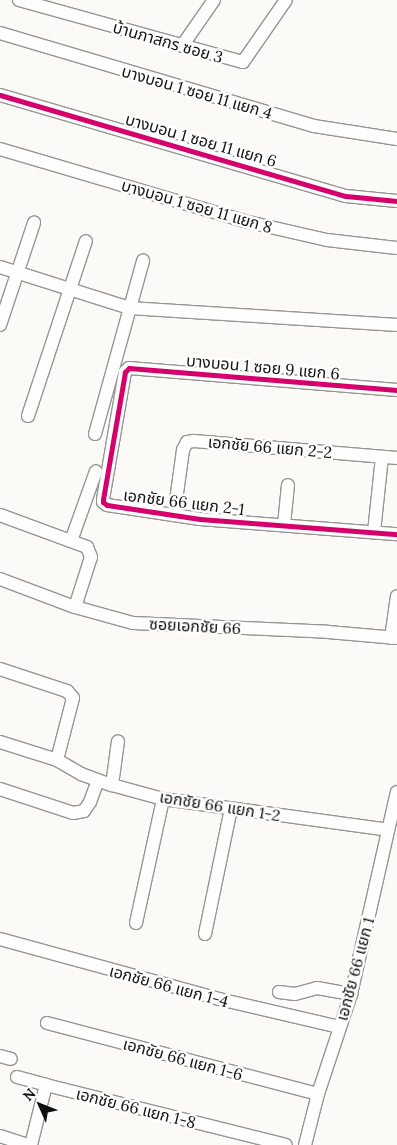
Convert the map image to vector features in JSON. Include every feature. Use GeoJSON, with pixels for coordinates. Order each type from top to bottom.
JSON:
{"type":"FeatureCollection","features":[{"type":"Feature","properties":{"kind":"street","name":"บ้านภาสกร ซอย 3"},"geometry":{"type":"LineString","coordinates":[[19,0],[243,62],[286,0]]}},
{"type":"Feature","properties":{"kind":"street"},"geometry":{"type":"LineString","coordinates":[[182,46],[214,0]]}},
{"type":"Feature","properties":{"kind":"street","name":"บางบอน 1 ซอย 11 แยก 4"},"geometry":{"type":"LineString","coordinates":[[0,34],[314,126],[397,139]]}},
{"type":"Feature","properties":{"kind":"street","name":"บางบอน 1 ซอย 11 แยก 6"},"geometry":{"type":"LineString","coordinates":[[0,95],[346,196],[397,201]]}},
{"type":"Feature","properties":{"kind":"street","name":"บางบอน 1 ซอย 11 แยก 8"},"geometry":{"type":"LineString","coordinates":[[0,149],[244,221],[327,240],[397,248]]}},
{"type":"Feature","properties":{"kind":"street"},"geometry":{"type":"LineString","coordinates":[[0,326],[34,224]]}},
{"type":"Feature","properties":{"kind":"street"},"geometry":{"type":"LineString","coordinates":[[28,416],[86,241]]}},
{"type":"Feature","properties":{"kind":"street"},"geometry":{"type":"LineString","coordinates":[[95,434],[143,261]]}},
{"type":"Feature","properties":{"kind":"street"},"geometry":{"type":"LineString","coordinates":[[0,267],[129,308],[397,325]]}},
{"type":"Feature","properties":{"kind":"street","name":"บางบอน 1 ซอย 9 แยก 6"},"geometry":{"type":"LineString","coordinates":[[127,369],[153,369],[292,383],[397,390]]}},
{"type":"Feature","properties":{"kind":"street","name":"เอกชัย 66 แยก 2-1"},"geometry":{"type":"LineString","coordinates":[[127,369],[103,502],[174,515],[397,534]]}},
{"type":"Feature","properties":{"kind":"street","name":"เอกชัย 66 แยก 2-2"},"geometry":{"type":"LineString","coordinates":[[174,515],[186,442],[194,441],[397,458]]}},
{"type":"Feature","properties":{"kind":"street"},"geometry":{"type":"LineString","coordinates":[[374,532],[382,457]]}},
{"type":"Feature","properties":{"kind":"street"},"geometry":{"type":"LineString","coordinates":[[71,541],[96,471]]}},
{"type":"Feature","properties":{"kind":"street"},"geometry":{"type":"LineString","coordinates":[[284,525],[288,485]]}},
{"type":"Feature","properties":{"kind":"street"},"geometry":{"type":"LineString","coordinates":[[0,515],[87,547],[91,557],[75,607]]}},
{"type":"Feature","properties":{"kind":"street","name":"ซอยเอกชัย 66"},"geometry":{"type":"LineString","coordinates":[[0,579],[75,607],[133,623],[328,632],[394,638]]}},
{"type":"Feature","properties":{"kind":"street"},"geometry":{"type":"LineString","coordinates":[[394,638],[397,596]]}},
{"type":"Feature","properties":{"kind":"street"},"geometry":{"type":"LineString","coordinates":[[0,669],[67,691],[74,698],[57,760]]}},
{"type":"Feature","properties":{"kind":"street","name":"เอกชัย 66 แยก 1-2"},"geometry":{"type":"LineString","coordinates":[[0,742],[57,760],[81,774],[112,785],[163,799],[388,830]]}},
{"type":"Feature","properties":{"kind":"street"},"geometry":{"type":"LineString","coordinates":[[112,785],[118,742]]}},
{"type":"Feature","properties":{"kind":"street"},"geometry":{"type":"LineString","coordinates":[[0,788],[73,813],[84,811],[90,802],[98,780]]}},
{"type":"Feature","properties":{"kind":"street","name":"เอกชัย 66 แยก 1"},"geometry":{"type":"LineString","coordinates":[[306,1145],[318,1094],[350,994],[397,792]]}},
{"type":"Feature","properties":{"kind":"street"},"geometry":{"type":"LineString","coordinates":[[136,923],[163,799]]}},
{"type":"Feature","properties":{"kind":"street"},"geometry":{"type":"LineString","coordinates":[[206,934],[231,809]]}},
{"type":"Feature","properties":{"kind":"street","name":"เอกชัย 66 แยก 1-4"},"geometry":{"type":"LineString","coordinates":[[0,938],[210,997],[339,1027]]}},
{"type":"Feature","properties":{"kind":"street"},"geometry":{"type":"LineString","coordinates":[[279,992],[295,994],[317,988],[350,994]]}},
{"type":"Feature","properties":{"kind":"street","name":"เอกชัย 66 แยก 1-6"},"geometry":{"type":"LineString","coordinates":[[47,1023],[318,1094]]}},
{"type":"Feature","properties":{"kind":"street","name":"เอกชัย 66 แยก 1-8"},"geometry":{"type":"LineString","coordinates":[[17,1077],[286,1145]]}},
{"type":"Feature","properties":{"kind":"street"},"geometry":{"type":"LineString","coordinates":[[0,1136],[30,1145],[46,1085]]}},
{"type":"Feature","properties":{"kind":"cycle path"},"geometry":{"type":"LineString","coordinates":[[0,95],[346,196],[397,201]]}},
{"type":"Feature","properties":{"kind":"cycle path"},"geometry":{"type":"LineString","coordinates":[[397,390],[129,368],[125,372],[103,499],[103,502],[107,505],[200,519],[397,534]]}}]}
